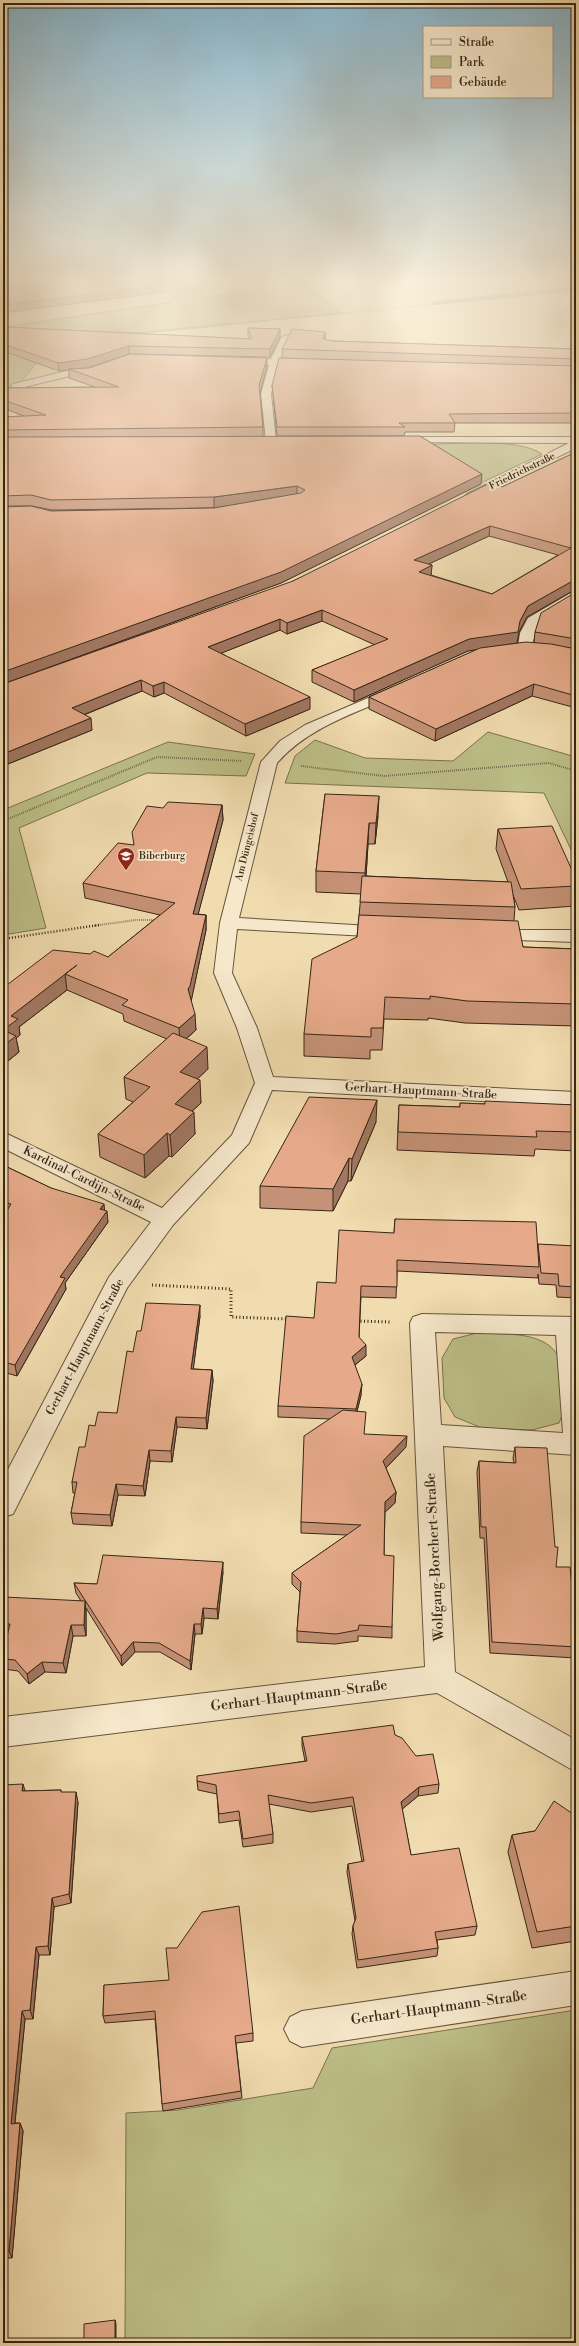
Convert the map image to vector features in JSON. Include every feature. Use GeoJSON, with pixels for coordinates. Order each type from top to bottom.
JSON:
{"type":"FeatureCollection","features":[{"type":"Feature","properties":{"kind":"street"},"geometry":{"type":"LineString","coordinates":[[267,391],[271,441]]}},
{"type":"Feature","properties":{"kind":"street"},"geometry":{"type":"LineString","coordinates":[[388,440],[576,440]]}},
{"type":"Feature","properties":{"kind":"street","name":"Friedrichstraße"},"geometry":{"type":"LineString","coordinates":[[463,500],[576,444]]}},
{"type":"Feature","properties":{"kind":"street"},"geometry":{"type":"LineString","coordinates":[[526,648],[527,633],[533,621],[576,594]]}},
{"type":"Feature","properties":{"kind":"street","name":"Am Düngelshof"},"geometry":{"type":"LineString","coordinates":[[229,923],[269,762],[284,744],[310,728],[410,684]]}},
{"type":"Feature","properties":{"kind":"street"},"geometry":{"type":"LineString","coordinates":[[265,1083],[247,1028],[222,973],[229,923],[403,933]]}},
{"type":"Feature","properties":{"kind":"street"},"geometry":{"type":"LineString","coordinates":[[474,934],[576,936]]}},
{"type":"Feature","properties":{"kind":"street","name":"Gerhart-Hauptmann-Straße"},"geometry":{"type":"LineString","coordinates":[[3,1506],[117,1283],[165,1219],[241,1138],[265,1083],[576,1099]]}},
{"type":"Feature","properties":{"kind":"street","name":"Kardinal-Cardijn-Straße"},"geometry":{"type":"LineString","coordinates":[[3,1139],[165,1219]]}},
{"type":"Feature","properties":{"kind":"street"},"geometry":{"type":"LineString","coordinates":[[422,1323],[572,1326],[576,1432]]}},
{"type":"Feature","properties":{"kind":"street","name":"Wolfgang-Borchert-Straße"},"geometry":{"type":"LineString","coordinates":[[422,1323],[429,1435],[440,1679]]}},
{"type":"Feature","properties":{"kind":"street"},"geometry":{"type":"LineString","coordinates":[[429,1435],[576,1444]]}},
{"type":"Feature","properties":{"kind":"street"},"geometry":{"type":"LineString","coordinates":[[440,1679],[576,1757]]}},
{"type":"Feature","properties":{"kind":"street","name":"Gerhart-Hauptmann-Straße"},"geometry":{"type":"LineString","coordinates":[[3,1732],[440,1679]]}},
{"type":"Feature","properties":{"kind":"street","name":"Gerhart-Hauptmann-Straße"},"geometry":{"type":"LineString","coordinates":[[302,2029],[576,1988]]}},
{"type":"Feature","properties":{"kind":"path"},"geometry":{"type":"LineString","coordinates":[[3,939],[136,920],[159,920]]}},
{"type":"Feature","properties":{"kind":"path"},"geometry":{"type":"LineString","coordinates":[[117,1283],[231,1289],[231,1317],[295,1319]]}},
{"type":"Feature","properties":{"kind":"path"},"geometry":{"type":"LineString","coordinates":[[351,1321],[422,1323]]}},
{"type":"Feature","properties":{"kind":"green space"},"geometry":{"type":"Polygon","coordinates":[[[501,443],[517,445],[542,454],[481,483],[418,445],[501,443]]]}},
{"type":"Feature","properties":{"kind":"green space"},"geometry":{"type":"Polygon","coordinates":[[[488,732],[576,757],[576,860],[544,793],[285,783],[295,756],[315,740],[365,758],[453,761],[488,732]]]}},
{"type":"Feature","properties":{"kind":"green space"},"geometry":{"type":"Polygon","coordinates":[[[168,742],[255,754],[246,776],[147,773],[19,828],[46,928],[3,935],[3,810],[168,742]]]}},
{"type":"Feature","properties":{"kind":"green space"},"geometry":{"type":"Polygon","coordinates":[[[477,1333],[519,1335],[544,1342],[554,1350],[560,1361],[566,1390],[564,1410],[559,1423],[532,1430],[482,1428],[455,1417],[444,1398],[442,1358],[453,1339],[477,1333]]]}},
{"type":"Feature","properties":{"kind":"green space"},"geometry":{"type":"Polygon","coordinates":[[[576,2010],[576,2343],[125,2343],[126,2113],[178,2110],[313,2088],[332,2048],[576,2010]]]}},
{"type":"Feature","properties":{"kind":"building"},"geometry":{"type":"Polygon","coordinates":[[[3,391],[260,391],[263,427],[3,430],[3,417],[46,415],[3,400],[3,391]]]}},
{"type":"Feature","properties":{"kind":"building"},"geometry":{"type":"Polygon","coordinates":[[[273,391],[576,391],[576,413],[449,414],[455,423],[399,423],[405,427],[277,427],[273,391]]]}},
{"type":"Feature","properties":{"kind":"building"},"geometry":{"type":"Polygon","coordinates":[[[420,436],[482,474],[281,572],[3,672],[3,507],[31,506],[51,511],[214,508],[301,493],[305,490],[297,486],[214,497],[51,500],[31,495],[3,496],[3,437],[420,436]]]}},
{"type":"Feature","properties":{"kind":"building"},"geometry":{"type":"Polygon","coordinates":[[[576,452],[576,579],[528,606],[520,621],[518,632],[469,639],[354,690],[312,670],[388,639],[322,610],[287,623],[280,619],[208,647],[310,697],[245,724],[164,682],[153,686],[141,680],[72,708],[91,718],[3,754],[3,684],[293,581],[494,481],[502,487],[576,452]],[[490,526],[414,560],[432,565],[419,572],[492,594],[571,548],[490,526]]]}},
{"type":"Feature","properties":{"kind":"building"},"geometry":{"type":"Polygon","coordinates":[[[576,592],[576,639],[535,632],[541,613],[576,592]]]}},
{"type":"Feature","properties":{"kind":"building"},"geometry":{"type":"Polygon","coordinates":[[[526,642],[551,644],[576,649],[576,696],[534,684],[436,729],[369,697],[480,648],[526,642]]]}},
{"type":"Feature","properties":{"kind":"building"},"geometry":{"type":"Polygon","coordinates":[[[325,794],[379,796],[376,823],[369,823],[365,873],[316,871],[325,794]]]}},
{"type":"Feature","properties":{"kind":"building"},"geometry":{"type":"Polygon","coordinates":[[[168,802],[222,805],[193,914],[206,915],[190,986],[188,989],[195,1014],[179,1028],[122,1005],[128,1000],[65,974],[11,1016],[18,1019],[3,1030],[3,988],[53,950],[90,954],[94,951],[108,957],[175,903],[83,883],[118,843],[134,845],[132,832],[147,806],[163,808],[168,802]]]}},
{"type":"Feature","properties":{"kind":"building"},"geometry":{"type":"Polygon","coordinates":[[[552,826],[576,879],[576,886],[521,889],[498,829],[552,826]]]}},
{"type":"Feature","properties":{"kind":"building"},"geometry":{"type":"Polygon","coordinates":[[[362,876],[511,882],[515,907],[360,902],[362,876]]]}},
{"type":"Feature","properties":{"kind":"building"},"geometry":{"type":"Polygon","coordinates":[[[359,915],[518,921],[523,947],[576,949],[576,1004],[467,1001],[430,996],[430,999],[385,997],[383,1028],[371,1028],[371,1037],[304,1034],[312,959],[357,937],[359,915]]]}},
{"type":"Feature","properties":{"kind":"building"},"geometry":{"type":"Polygon","coordinates":[[[3,1030],[16,1036],[3,1046],[3,1030]]]}},
{"type":"Feature","properties":{"kind":"building"},"geometry":{"type":"Polygon","coordinates":[[[173,1033],[207,1047],[180,1072],[200,1080],[175,1104],[194,1112],[170,1135],[167,1133],[144,1155],[98,1134],[150,1087],[124,1077],[173,1033]]]}},
{"type":"Feature","properties":{"kind":"building"},"geometry":{"type":"Polygon","coordinates":[[[309,1097],[377,1100],[352,1159],[349,1158],[333,1189],[260,1186],[309,1097]]]}},
{"type":"Feature","properties":{"kind":"building"},"geometry":{"type":"Polygon","coordinates":[[[485,1101],[576,1105],[576,1132],[536,1131],[537,1137],[398,1132],[399,1105],[460,1107],[460,1103],[485,1104],[485,1101]]]}},
{"type":"Feature","properties":{"kind":"building"},"geometry":{"type":"Polygon","coordinates":[[[3,1165],[51,1188],[104,1204],[100,1209],[107,1211],[60,1277],[65,1278],[15,1365],[3,1362],[3,1217],[11,1204],[3,1202],[3,1165]]]}},
{"type":"Feature","properties":{"kind":"building"},"geometry":{"type":"Polygon","coordinates":[[[395,1219],[536,1222],[539,1267],[397,1260],[397,1287],[361,1286],[359,1337],[366,1345],[352,1357],[362,1384],[356,1409],[278,1406],[286,1316],[314,1318],[317,1282],[336,1283],[339,1230],[394,1233],[395,1219]]]}},
{"type":"Feature","properties":{"kind":"building"},"geometry":{"type":"Polygon","coordinates":[[[538,1244],[576,1246],[576,1287],[559,1286],[558,1274],[541,1273],[538,1244]]]}},
{"type":"Feature","properties":{"kind":"building"},"geometry":{"type":"Polygon","coordinates":[[[146,1303],[200,1305],[191,1369],[212,1370],[206,1418],[176,1417],[171,1451],[149,1450],[143,1486],[116,1484],[110,1515],[71,1513],[77,1482],[72,1482],[79,1447],[85,1447],[89,1425],[95,1426],[98,1412],[117,1413],[127,1351],[133,1352],[137,1331],[141,1331],[146,1303]]]}},
{"type":"Feature","properties":{"kind":"building"},"geometry":{"type":"Polygon","coordinates":[[[343,1410],[366,1412],[364,1434],[407,1436],[383,1461],[396,1492],[385,1502],[384,1555],[394,1556],[392,1627],[359,1625],[358,1630],[336,1634],[297,1631],[301,1582],[292,1573],[361,1525],[301,1522],[304,1436],[343,1410]]]}},
{"type":"Feature","properties":{"kind":"building"},"geometry":{"type":"Polygon","coordinates":[[[515,1447],[547,1448],[555,1547],[558,1547],[556,1567],[570,1567],[574,1608],[576,1608],[576,1647],[492,1642],[486,1527],[481,1527],[479,1461],[516,1463],[515,1447]]]}},
{"type":"Feature","properties":{"kind":"building"},"geometry":{"type":"Polygon","coordinates":[[[103,1555],[223,1562],[217,1609],[203,1608],[201,1624],[194,1624],[190,1661],[159,1643],[133,1642],[121,1656],[74,1583],[97,1584],[103,1555]]]}},
{"type":"Feature","properties":{"kind":"building"},"geometry":{"type":"Polygon","coordinates":[[[4,1597],[85,1601],[84,1625],[71,1625],[63,1663],[42,1662],[27,1674],[15,1660],[3,1659],[10,1624],[3,1624],[4,1597]]]}},
{"type":"Feature","properties":{"kind":"building"},"geometry":{"type":"Polygon","coordinates":[[[393,1725],[395,1735],[402,1738],[416,1756],[433,1754],[439,1784],[419,1787],[401,1802],[411,1855],[459,1848],[477,1926],[435,1932],[438,1948],[358,1960],[353,1926],[356,1918],[348,1864],[364,1861],[353,1797],[311,1803],[268,1795],[273,1834],[243,1839],[239,1811],[219,1814],[216,1785],[197,1781],[197,1776],[307,1761],[302,1737],[393,1725]]]}},
{"type":"Feature","properties":{"kind":"building"},"geometry":{"type":"Polygon","coordinates":[[[23,1784],[22,1791],[61,1790],[61,1792],[76,1792],[69,1894],[52,1898],[48,1946],[36,1947],[30,2010],[22,2011],[11,2124],[20,2123],[9,2251],[3,2252],[3,1785],[23,1784]]]}},
{"type":"Feature","properties":{"kind":"building"},"geometry":{"type":"Polygon","coordinates":[[[554,1801],[576,1816],[576,1926],[537,1932],[512,1835],[535,1831],[554,1801]]]}},
{"type":"Feature","properties":{"kind":"building"},"geometry":{"type":"Polygon","coordinates":[[[239,1906],[253,2033],[235,2036],[241,2091],[162,2104],[155,2011],[103,2016],[104,1985],[169,1980],[166,1948],[177,1948],[202,1912],[239,1906]]]}},
{"type":"Feature","properties":{"kind":"building"},"geometry":{"type":"Polygon","coordinates":[[[115,2320],[115,2343],[84,2343],[84,2324],[115,2320]]]}},
{"type":"Feature","properties":{"kind":"place","name":"Biberburg"},"geometry":{"type":"Point","coordinates":[126,871]}}]}
